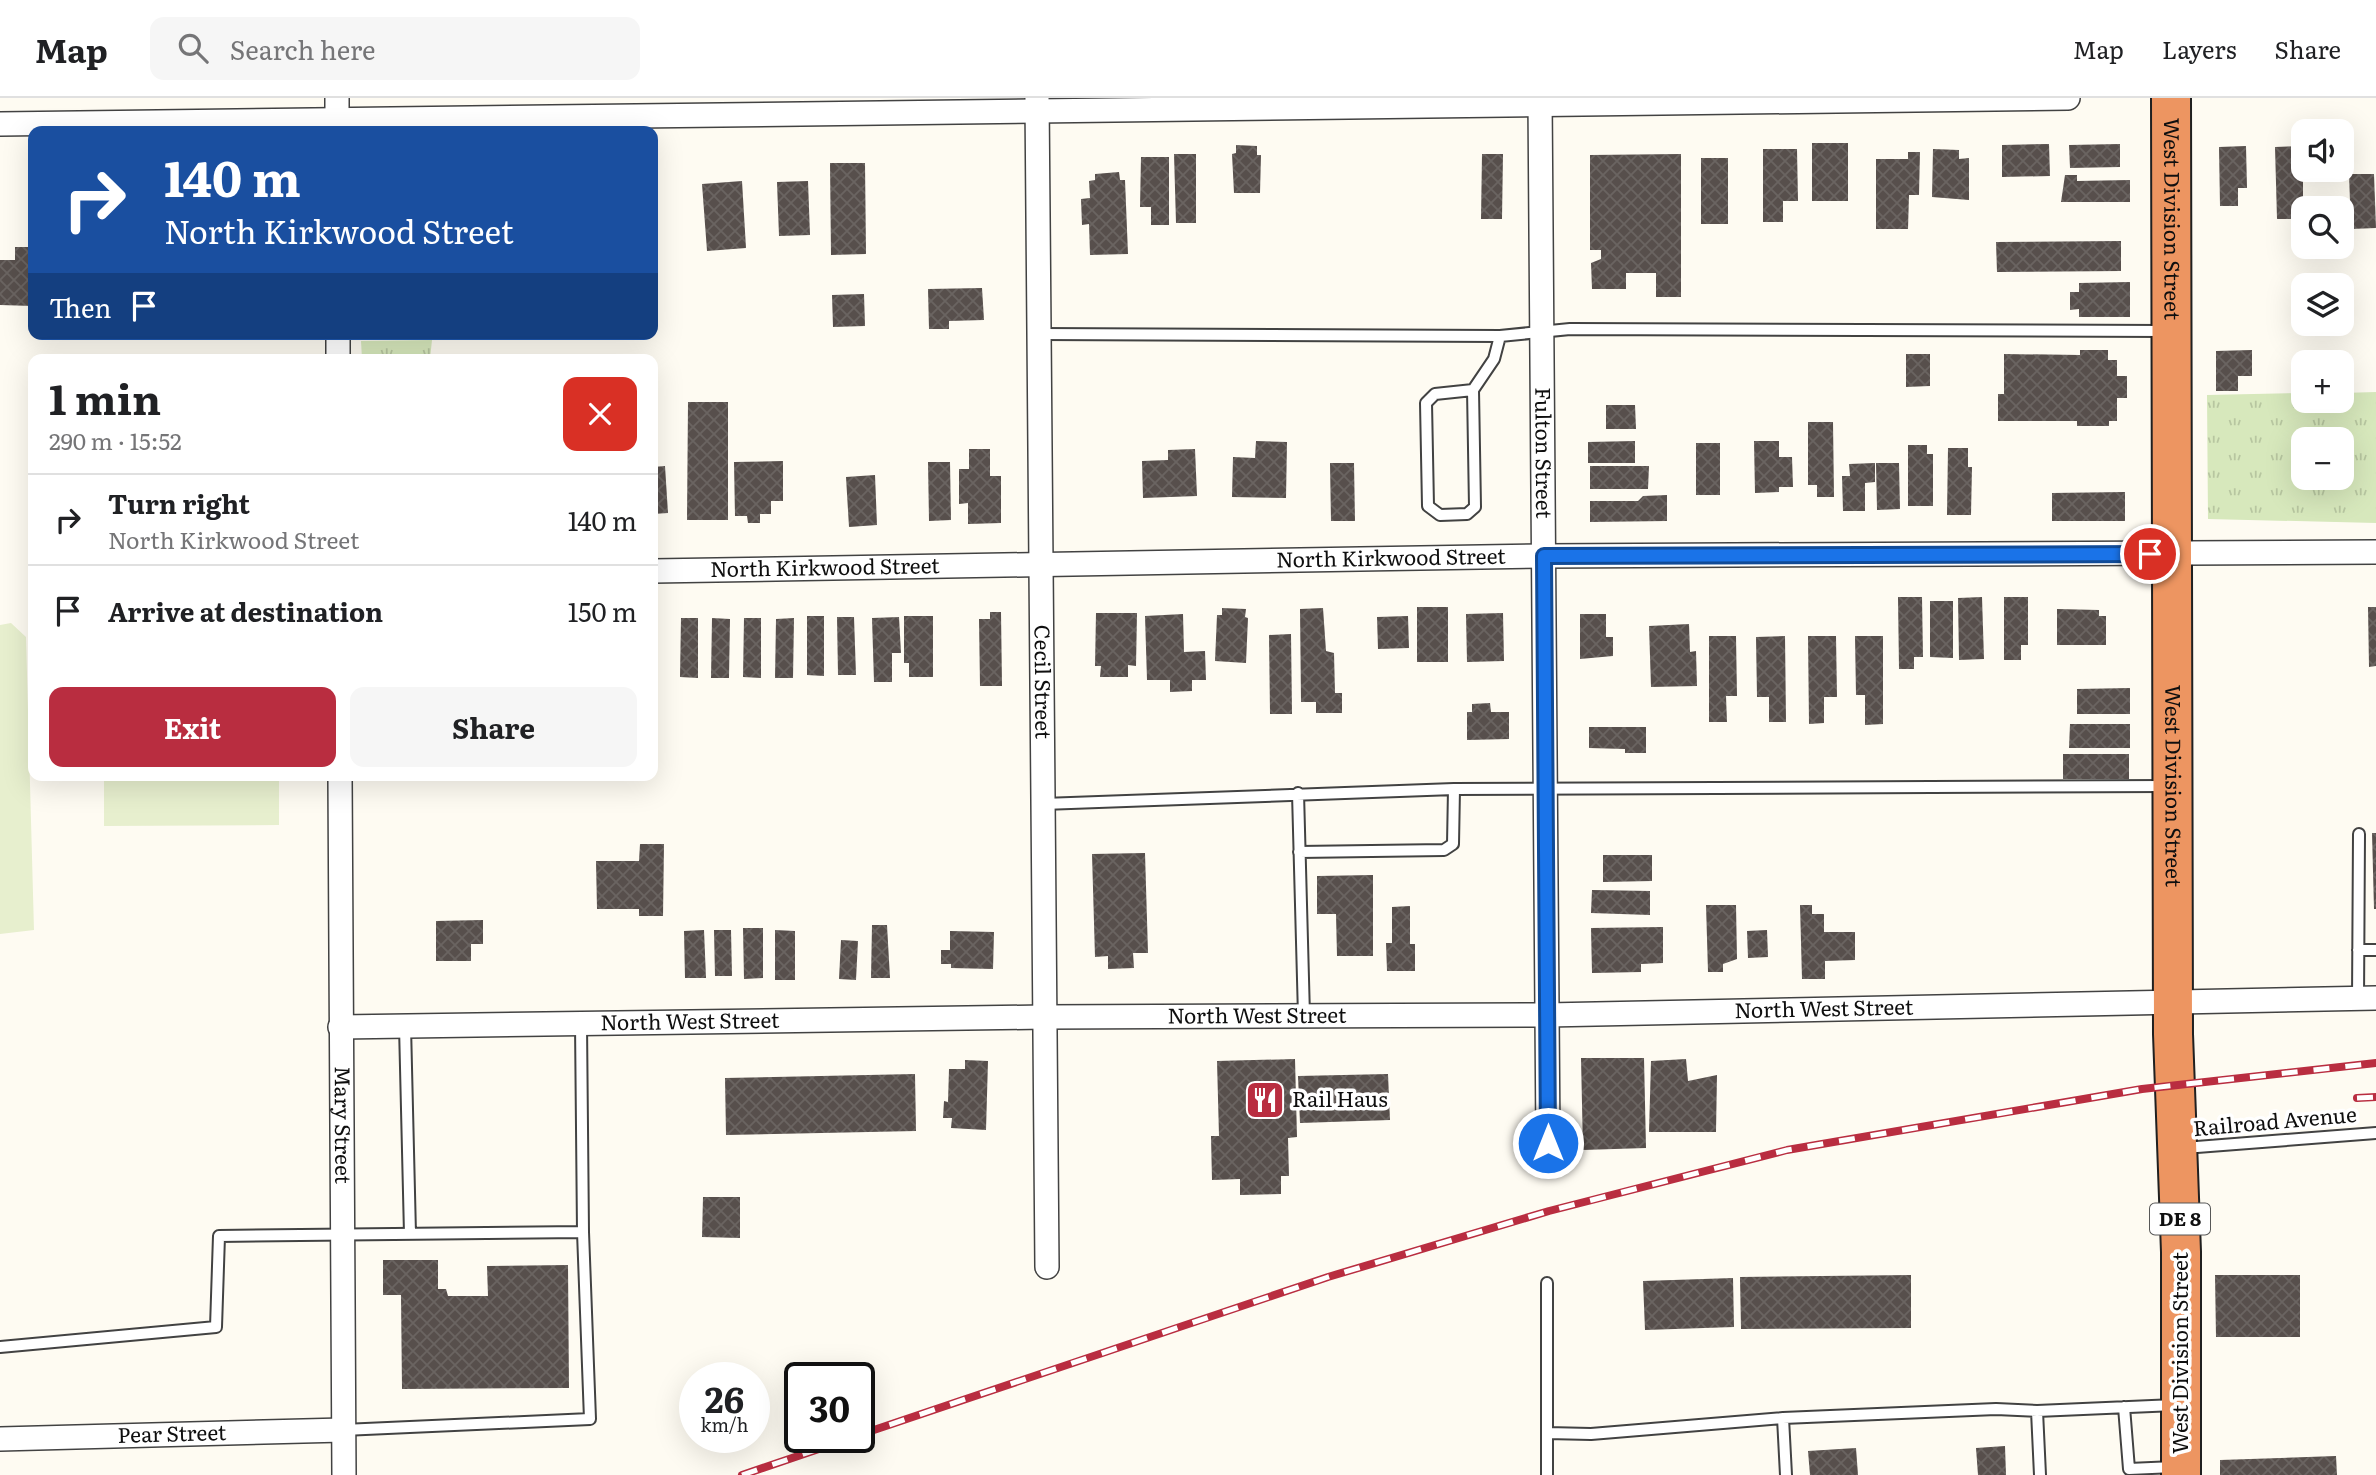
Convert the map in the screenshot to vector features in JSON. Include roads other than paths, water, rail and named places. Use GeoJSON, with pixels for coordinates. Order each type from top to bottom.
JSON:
{"type":"FeatureCollection","features":[{"type":"Feature","properties":{"kind":"highway","name":"West Division Street"},"geometry":{"type":"LineString","coordinates":[[2171,98],[2171,786],[2173,1004],[2178,1149],[2180,1471]]}},
{"type":"Feature","properties":{"kind":"street"},"geometry":{"type":"LineString","coordinates":[[337,98],[337,126]]}},
{"type":"Feature","properties":{"kind":"street"},"geometry":{"type":"LineString","coordinates":[[369,126],[1037,105],[2067,98]]}},
{"type":"Feature","properties":{"kind":"street","name":"Fulton Street"},"geometry":{"type":"LineString","coordinates":[[1540,102],[1548,1143]]}},
{"type":"Feature","properties":{"kind":"street","name":"Cecil Street"},"geometry":{"type":"LineString","coordinates":[[1037,105],[1046,1267]]}},
{"type":"Feature","properties":{"kind":"street"},"geometry":{"type":"LineString","coordinates":[[0,124],[225,126]]}},
{"type":"Feature","properties":{"kind":"street","name":"North Kirkwood Street"},"geometry":{"type":"LineString","coordinates":[[658,570],[1544,556],[2376,552]]}},
{"type":"Feature","properties":{"kind":"street","name":"Mary Street"},"geometry":{"type":"LineString","coordinates":[[340,781],[344,1475]]}},
{"type":"Feature","properties":{"kind":"street","name":"North West Street"},"geometry":{"type":"LineString","coordinates":[[341,1027],[1044,1017],[1547,1015],[2367,998]]}},
{"type":"Feature","properties":{"kind":"street","name":"Pear Street"},"geometry":{"type":"LineString","coordinates":[[0,1439],[343,1430]]}},
{"type":"Feature","properties":{"kind":"lane"},"geometry":{"type":"LineString","coordinates":[[1039,334],[1500,336],[1570,329],[2170,331]]}},
{"type":"Feature","properties":{"kind":"lane"},"geometry":{"type":"LineString","coordinates":[[1472,390],[1435,394],[1426,403],[1427,506],[1440,516],[1468,514],[1475,507],[1472,390],[1494,359],[1500,336]]}},
{"type":"Feature","properties":{"kind":"lane"},"geometry":{"type":"LineString","coordinates":[[1043,804],[1454,789],[2171,786]]}},
{"type":"Feature","properties":{"kind":"lane"},"geometry":{"type":"LineString","coordinates":[[1299,852],[1444,850],[1452,844],[1454,789]]}},
{"type":"Feature","properties":{"kind":"lane"},"geometry":{"type":"LineString","coordinates":[[1298,793],[1304,1016]]}},
{"type":"Feature","properties":{"kind":"lane"},"geometry":{"type":"LineString","coordinates":[[2359,834],[2358,950],[2367,998]]}},
{"type":"Feature","properties":{"kind":"lane"},"geometry":{"type":"LineString","coordinates":[[2358,950],[2376,950]]}},
{"type":"Feature","properties":{"kind":"lane"},"geometry":{"type":"LineString","coordinates":[[343,1430],[590,1419],[583,1232],[580,1024]]}},
{"type":"Feature","properties":{"kind":"lane"},"geometry":{"type":"LineString","coordinates":[[405,1026],[410,1234]]}},
{"type":"Feature","properties":{"kind":"lane","name":"Railroad Avenue"},"geometry":{"type":"LineString","coordinates":[[2178,1149],[2376,1133]]}},
{"type":"Feature","properties":{"kind":"lane"},"geometry":{"type":"LineString","coordinates":[[0,1347],[216,1327],[219,1236],[583,1232]]}},
{"type":"Feature","properties":{"kind":"lane"},"geometry":{"type":"LineString","coordinates":[[1547,1283],[1547,1475]]}},
{"type":"Feature","properties":{"kind":"lane"},"geometry":{"type":"LineString","coordinates":[[1547,1433],[1591,1434],[1783,1418],[2181,1405]]}},
{"type":"Feature","properties":{"kind":"lane"},"geometry":{"type":"LineString","coordinates":[[2124,1407],[2129,1469],[2180,1471]]}},
{"type":"Feature","properties":{"kind":"lane"},"geometry":{"type":"LineString","coordinates":[[2037,1411],[2040,1475]]}},
{"type":"Feature","properties":{"kind":"lane"},"geometry":{"type":"LineString","coordinates":[[1783,1418],[1786,1475]]}},
{"type":"Feature","properties":{"kind":"railway"},"geometry":{"type":"LineString","coordinates":[[875,1430],[1328,1277],[1549,1211],[1787,1150],[2142,1089],[2376,1063]]}},
{"type":"Feature","properties":{"kind":"railway"},"geometry":{"type":"LineString","coordinates":[[2357,1098],[2376,1097]]}},
{"type":"Feature","properties":{"kind":"railway"},"geometry":{"type":"LineString","coordinates":[[742,1475],[807,1453]]}},
{"type":"Feature","properties":{"kind":"place","name":"Rail Haus"},"geometry":{"type":"Point","coordinates":[1265,1100]}}]}
